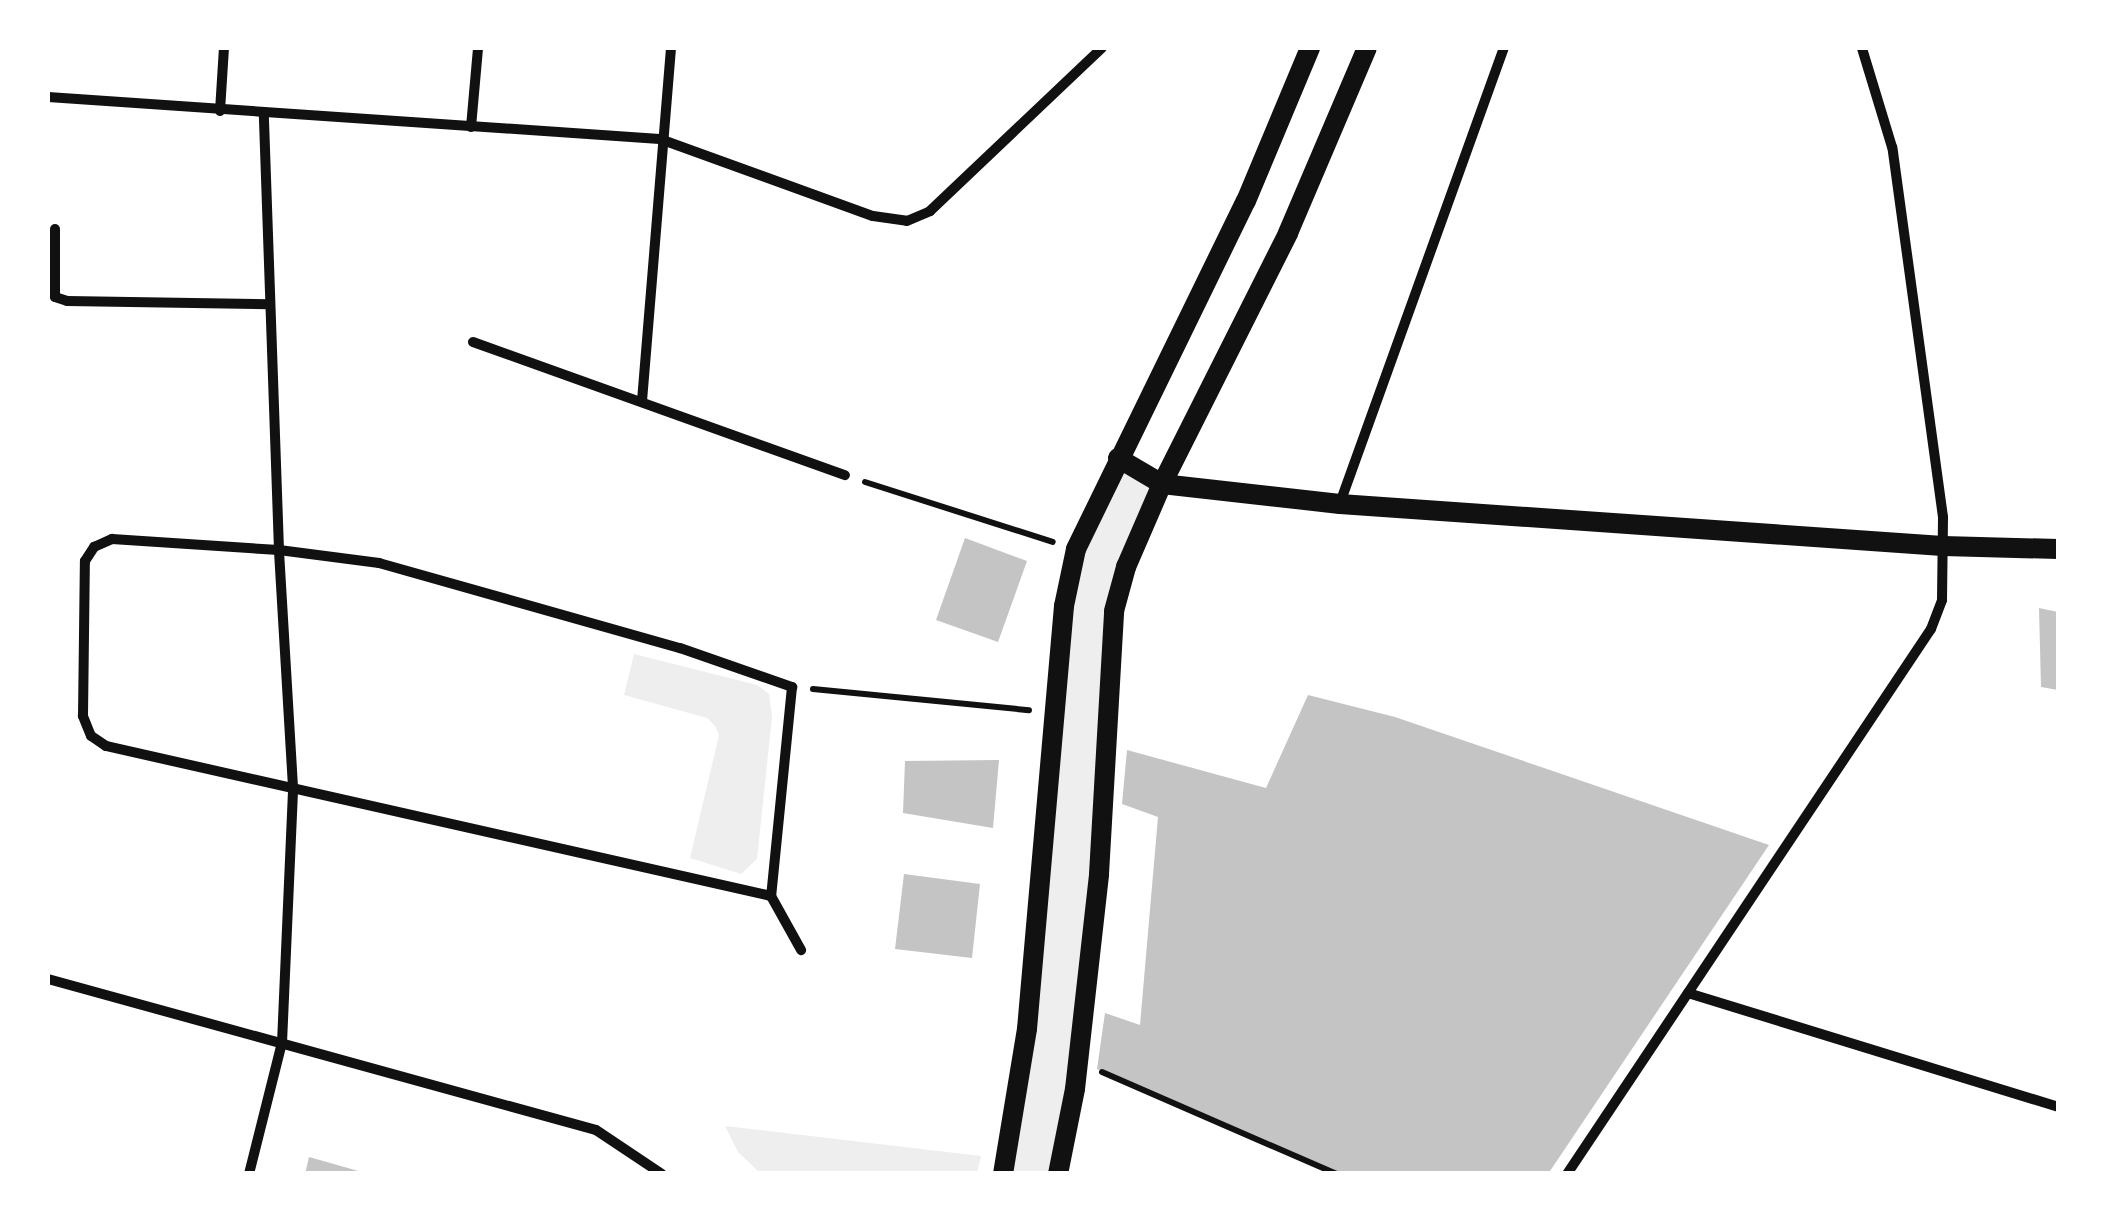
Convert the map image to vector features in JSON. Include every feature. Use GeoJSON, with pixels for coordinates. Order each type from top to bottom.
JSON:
{"type":"FeatureCollection","features":[{"type":"Feature","properties":{"kind":"main road"},"geometry":{"type":"LineString","coordinates":[[1003,1174],[1027,1029],[1064,606],[1076,549],[1246,200],[1310,48]]}},
{"type":"Feature","properties":{"kind":"main road"},"geometry":{"type":"LineString","coordinates":[[1058,1174],[1078,1061],[1099,874],[1110,634],[1126,567],[1162,484],[1288,233],[1366,48]]}},
{"type":"Feature","properties":{"kind":"main road"},"geometry":{"type":"LineString","coordinates":[[1118,458],[1162,484],[1340,504],[1943,546],[2058,549]]}},
{"type":"Feature","properties":{"kind":"street"},"geometry":{"type":"LineString","coordinates":[[220,111],[224,48]]}},
{"type":"Feature","properties":{"kind":"street"},"geometry":{"type":"LineString","coordinates":[[472,127],[478,48]]}},
{"type":"Feature","properties":{"kind":"street"},"geometry":{"type":"LineString","coordinates":[[642,400],[660,139],[671,48]]}},
{"type":"Feature","properties":{"kind":"street"},"geometry":{"type":"LineString","coordinates":[[48,98],[660,139],[873,216],[907,221],[930,211],[1102,48]]}},
{"type":"Feature","properties":{"kind":"street"},"geometry":{"type":"LineString","coordinates":[[1340,504],[1504,48]]}},
{"type":"Feature","properties":{"kind":"street"},"geometry":{"type":"LineString","coordinates":[[1566,1174],[1931,629],[1942,600],[1944,517],[1892,147],[1862,48]]}},
{"type":"Feature","properties":{"kind":"street"},"geometry":{"type":"LineString","coordinates":[[249,1174],[282,1043],[294,788],[279,550],[264,115]]}},
{"type":"Feature","properties":{"kind":"street"},"geometry":{"type":"LineString","coordinates":[[55,229],[55,297],[68,301],[270,304]]}},
{"type":"Feature","properties":{"kind":"street"},"geometry":{"type":"LineString","coordinates":[[473,342],[845,475]]}},
{"type":"Feature","properties":{"kind":"street"},"geometry":{"type":"LineString","coordinates":[[772,896],[106,746],[92,736],[82,716],[85,562],[94,547],[112,540],[279,550],[379,563],[680,648],[792,688],[772,896],[801,950]]}},
{"type":"Feature","properties":{"kind":"street"},"geometry":{"type":"LineString","coordinates":[[48,979],[596,1130],[662,1174]]}},
{"type":"Feature","properties":{"kind":"street"},"geometry":{"type":"LineString","coordinates":[[1688,993],[2058,1107]]}},
{"type":"Feature","properties":{"kind":"path"},"geometry":{"type":"LineString","coordinates":[[845,475],[1076,549]]}},
{"type":"Feature","properties":{"kind":"path"},"geometry":{"type":"LineString","coordinates":[[792,688],[1055,713]]}},
{"type":"Feature","properties":{"kind":"path"},"geometry":{"type":"LineString","coordinates":[[1078,1061],[1337,1174]]}},
{"type":"Feature","properties":{"kind":"shaded area"},"geometry":{"type":"Polygon","coordinates":[[[1118,458],[1162,484],[1126,567],[1058,1173],[1003,1174],[1064,606],[1118,458]]]}},
{"type":"Feature","properties":{"kind":"shaded area"},"geometry":{"type":"Polygon","coordinates":[[[634,654],[757,685],[769,694],[772,717],[757,859],[741,874],[690,858],[719,735],[715,726],[707,718],[624,695],[634,654]]]}},
{"type":"Feature","properties":{"kind":"shaded area"},"geometry":{"type":"Polygon","coordinates":[[[725,1126],[981,1156],[977,1173],[760,1173],[738,1152],[725,1126]]]}},
{"type":"Feature","properties":{"kind":"building"},"geometry":{"type":"Polygon","coordinates":[[[965,538],[1027,561],[998,642],[936,620],[965,538]]]}},
{"type":"Feature","properties":{"kind":"building"},"geometry":{"type":"Polygon","coordinates":[[[2039,608],[2058,612],[2058,690],[2041,687],[2039,608]]]}},
{"type":"Feature","properties":{"kind":"building"},"geometry":{"type":"Polygon","coordinates":[[[1308,695],[1395,717],[1769,845],[1548,1174],[1337,1174],[1097,1069],[1105,1013],[1140,1025],[1158,817],[1122,804],[1127,750],[1266,788],[1308,695]]]}},
{"type":"Feature","properties":{"kind":"building"},"geometry":{"type":"Polygon","coordinates":[[[999,760],[993,828],[903,813],[905,761],[999,760]]]}},
{"type":"Feature","properties":{"kind":"building"},"geometry":{"type":"Polygon","coordinates":[[[904,874],[980,884],[972,958],[895,949],[904,874]]]}},
{"type":"Feature","properties":{"kind":"building"},"geometry":{"type":"Polygon","coordinates":[[[309,1157],[362,1172],[362,1174],[305,1174],[309,1157]]]}}]}
